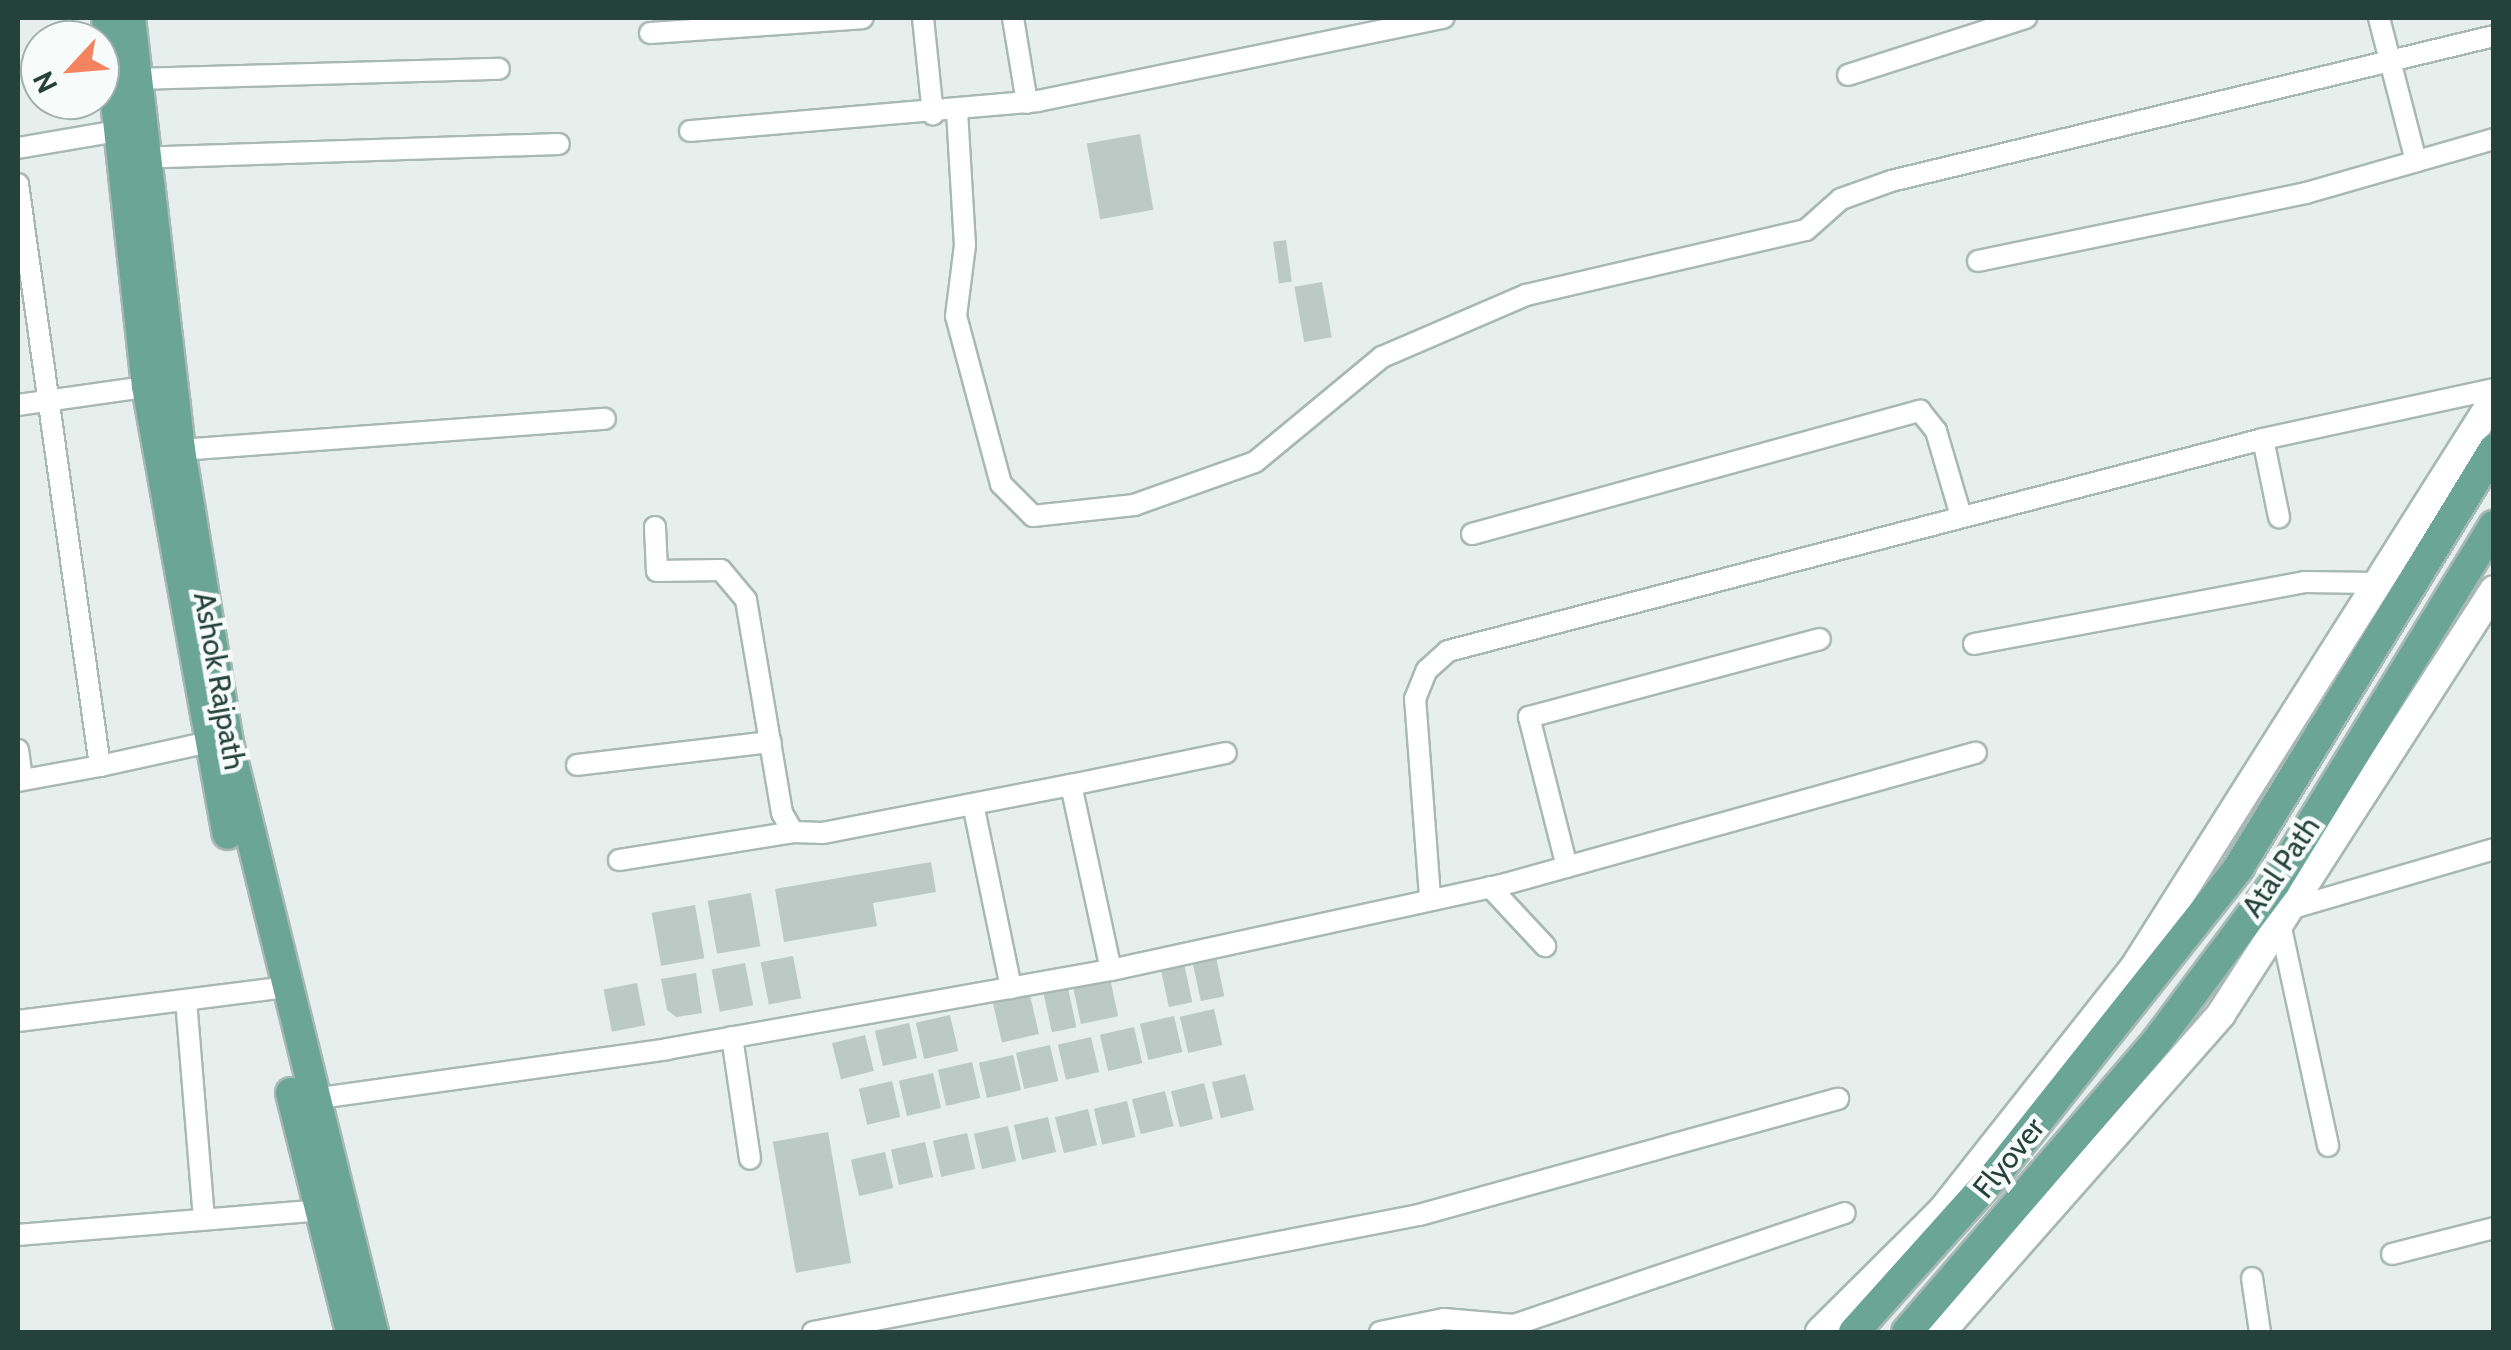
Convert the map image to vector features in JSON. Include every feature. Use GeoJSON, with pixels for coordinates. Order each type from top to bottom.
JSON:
{"type":"FeatureCollection","features":[{"type":"Feature","properties":{"kind":"main road","name":"Ashok Rajpath"},"geometry":{"type":"LineString","coordinates":[[107,18],[159,385],[216,740],[304,1100],[373,1332]]}},
{"type":"Feature","properties":{"kind":"main road","name":"Ashok Rajpath"},"geometry":{"type":"LineString","coordinates":[[127,149],[136,79],[130,18]]}},
{"type":"Feature","properties":{"kind":"main road","name":"Ashok Rajpath"},"geometry":{"type":"LineString","coordinates":[[159,385],[180,450],[216,740]]}},
{"type":"Feature","properties":{"kind":"main road","name":"Flyover"},"geometry":{"type":"LineString","coordinates":[[1854,1332],[1949,1232],[2130,1009],[2146,971],[2239,867],[2494,449]]}},
{"type":"Feature","properties":{"kind":"main road","name":"Atal Path"},"geometry":{"type":"LineString","coordinates":[[2046,1195],[2275,882],[2494,526]]}},
{"type":"Feature","properties":{"kind":"main road","name":"Ashok Rajpath"},"geometry":{"type":"LineString","coordinates":[[304,1100],[319,1210],[350,1332]]}},
{"type":"Feature","properties":{"kind":"main road","name":"Flyover"},"geometry":{"type":"LineString","coordinates":[[1907,1332],[2007,1220],[2046,1195]]}},
{"type":"Feature","properties":{"kind":"street"},"geometry":{"type":"LineString","coordinates":[[650,32],[862,18]]}},
{"type":"Feature","properties":{"kind":"street"},"geometry":{"type":"LineString","coordinates":[[923,18],[933,114]]}},
{"type":"Feature","properties":{"kind":"street"},"geometry":{"type":"LineString","coordinates":[[1013,18],[1027,102]]}},
{"type":"Feature","properties":{"kind":"street"},"geometry":{"type":"LineString","coordinates":[[690,131],[933,114],[1027,102],[1444,18]]}},
{"type":"Feature","properties":{"kind":"street"},"geometry":{"type":"LineString","coordinates":[[1848,76],[2026,18]]}},
{"type":"Feature","properties":{"kind":"street"},"geometry":{"type":"LineString","coordinates":[[2378,18],[2416,162]]}},
{"type":"Feature","properties":{"kind":"street"},"geometry":{"type":"LineString","coordinates":[[958,111],[965,244],[956,316],[1001,484],[1033,516],[1134,505],[1255,462],[1382,357],[1526,294],[1806,230],[1840,199],[1891,181],[2389,65],[2494,36]]}},
{"type":"Feature","properties":{"kind":"street"},"geometry":{"type":"LineString","coordinates":[[136,79],[498,69]]}},
{"type":"Feature","properties":{"kind":"street"},"geometry":{"type":"LineString","coordinates":[[1978,261],[2290,197],[2494,139]]}},
{"type":"Feature","properties":{"kind":"street"},"geometry":{"type":"LineString","coordinates":[[18,148],[559,144]]}},
{"type":"Feature","properties":{"kind":"street"},"geometry":{"type":"LineString","coordinates":[[18,184],[100,766]]}},
{"type":"Feature","properties":{"kind":"street"},"geometry":{"type":"LineString","coordinates":[[18,404],[159,385]]}},
{"type":"Feature","properties":{"kind":"street"},"geometry":{"type":"LineString","coordinates":[[1430,896],[1414,700],[1427,670],[1448,651],[2263,439],[2494,390]]}},
{"type":"Feature","properties":{"kind":"street"},"geometry":{"type":"LineString","coordinates":[[1820,1332],[1942,1211],[2146,971],[2375,583],[2494,398]]}},
{"type":"Feature","properties":{"kind":"street"},"geometry":{"type":"LineString","coordinates":[[1472,534],[1920,411],[1936,431],[1961,516]]}},
{"type":"Feature","properties":{"kind":"street"},"geometry":{"type":"LineString","coordinates":[[180,450],[605,419]]}},
{"type":"Feature","properties":{"kind":"street"},"geometry":{"type":"LineString","coordinates":[[2263,439],[2279,517]]}},
{"type":"Feature","properties":{"kind":"street"},"geometry":{"type":"LineString","coordinates":[[654,527],[657,571],[721,570],[746,600],[782,814],[794,832]]}},
{"type":"Feature","properties":{"kind":"street"},"geometry":{"type":"LineString","coordinates":[[1974,644],[2304,582],[2375,583]]}},
{"type":"Feature","properties":{"kind":"street"},"geometry":{"type":"LineString","coordinates":[[1941,1332],[2046,1195],[2221,1014],[2288,917],[2492,595]]}},
{"type":"Feature","properties":{"kind":"street"},"geometry":{"type":"LineString","coordinates":[[1568,867],[1530,717],[1820,639]]}},
{"type":"Feature","properties":{"kind":"street"},"geometry":{"type":"LineString","coordinates":[[18,750],[20,780],[216,740]]}},
{"type":"Feature","properties":{"kind":"street"},"geometry":{"type":"LineString","coordinates":[[577,765],[772,742]]}},
{"type":"Feature","properties":{"kind":"street"},"geometry":{"type":"LineString","coordinates":[[618,860],[974,804],[1226,752]]}},
{"type":"Feature","properties":{"kind":"street"},"geometry":{"type":"LineString","coordinates":[[304,1100],[732,1037],[1110,970],[1430,896],[1490,887],[1976,753]]}},
{"type":"Feature","properties":{"kind":"street"},"geometry":{"type":"LineString","coordinates":[[1071,784],[1110,970]]}},
{"type":"Feature","properties":{"kind":"street"},"geometry":{"type":"LineString","coordinates":[[974,804],[1011,988]]}},
{"type":"Feature","properties":{"kind":"street"},"geometry":{"type":"LineString","coordinates":[[2288,917],[2494,850]]}},
{"type":"Feature","properties":{"kind":"street"},"geometry":{"type":"LineString","coordinates":[[1490,887],[1545,946]]}},
{"type":"Feature","properties":{"kind":"street"},"geometry":{"type":"LineString","coordinates":[[2288,917],[2328,1146]]}},
{"type":"Feature","properties":{"kind":"street"},"geometry":{"type":"LineString","coordinates":[[18,1021],[277,988]]}},
{"type":"Feature","properties":{"kind":"street"},"geometry":{"type":"LineString","coordinates":[[186,1000],[204,1220]]}},
{"type":"Feature","properties":{"kind":"street"},"geometry":{"type":"LineString","coordinates":[[732,1037],[750,1159]]}},
{"type":"Feature","properties":{"kind":"street"},"geometry":{"type":"LineString","coordinates":[[813,1332],[1418,1215],[1838,1099]]}},
{"type":"Feature","properties":{"kind":"street"},"geometry":{"type":"LineString","coordinates":[[18,1235],[319,1210]]}},
{"type":"Feature","properties":{"kind":"street"},"geometry":{"type":"LineString","coordinates":[[1380,1332],[1444,1319],[1514,1326],[1845,1213]]}},
{"type":"Feature","properties":{"kind":"street"},"geometry":{"type":"LineString","coordinates":[[2392,1254],[2494,1228]]}},
{"type":"Feature","properties":{"kind":"street"},"geometry":{"type":"LineString","coordinates":[[2252,1278],[2260,1332]]}},
{"type":"Feature","properties":{"kind":"building"},"geometry":{"type":"Polygon","coordinates":[[[1140,134],[1153,210],[1100,219],[1087,143],[1140,134]]]}},
{"type":"Feature","properties":{"kind":"building"},"geometry":{"type":"Polygon","coordinates":[[[1286,240],[1292,282],[1279,283],[1273,242],[1286,240]]]}},
{"type":"Feature","properties":{"kind":"building"},"geometry":{"type":"Polygon","coordinates":[[[1322,282],[1332,337],[1304,342],[1294,287],[1322,282]]]}},
{"type":"Feature","properties":{"kind":"building"},"geometry":{"type":"Polygon","coordinates":[[[931,862],[936,892],[873,903],[877,926],[784,942],[775,889],[931,862]]]}},
{"type":"Feature","properties":{"kind":"building"},"geometry":{"type":"Polygon","coordinates":[[[751,893],[760,946],[717,954],[708,901],[751,893]]]}},
{"type":"Feature","properties":{"kind":"building"},"geometry":{"type":"Polygon","coordinates":[[[695,905],[704,958],[661,966],[652,913],[695,905]]]}},
{"type":"Feature","properties":{"kind":"building"},"geometry":{"type":"Polygon","coordinates":[[[793,956],[801,998],[769,1005],[761,962],[793,956]]]}},
{"type":"Feature","properties":{"kind":"building"},"geometry":{"type":"Polygon","coordinates":[[[1216,957],[1224,996],[1201,1001],[1193,962],[1216,957]]]}},
{"type":"Feature","properties":{"kind":"building"},"geometry":{"type":"Polygon","coordinates":[[[745,963],[753,1005],[720,1012],[712,969],[745,963]]]}},
{"type":"Feature","properties":{"kind":"building"},"geometry":{"type":"Polygon","coordinates":[[[1184,963],[1192,1002],[1169,1007],[1161,968],[1184,963]]]}},
{"type":"Feature","properties":{"kind":"building"},"geometry":{"type":"Polygon","coordinates":[[[696,973],[702,1013],[676,1017],[667,1010],[661,979],[696,973]]]}},
{"type":"Feature","properties":{"kind":"building"},"geometry":{"type":"Polygon","coordinates":[[[1110,978],[1118,1016],[1081,1024],[1073,986],[1110,978]]]}},
{"type":"Feature","properties":{"kind":"building"},"geometry":{"type":"Polygon","coordinates":[[[637,983],[645,1025],[612,1032],[604,989],[637,983]]]}},
{"type":"Feature","properties":{"kind":"building"},"geometry":{"type":"Polygon","coordinates":[[[1068,988],[1076,1027],[1052,1032],[1044,993],[1068,988]]]}},
{"type":"Feature","properties":{"kind":"building"},"geometry":{"type":"Polygon","coordinates":[[[1030,995],[1039,1034],[1002,1043],[993,1004],[1030,995]]]}},
{"type":"Feature","properties":{"kind":"building"},"geometry":{"type":"Polygon","coordinates":[[[1214,1009],[1222,1045],[1188,1053],[1180,1017],[1214,1009]]]}},
{"type":"Feature","properties":{"kind":"building"},"geometry":{"type":"Polygon","coordinates":[[[950,1015],[958,1051],[924,1059],[916,1023],[950,1015]]]}},
{"type":"Feature","properties":{"kind":"building"},"geometry":{"type":"Polygon","coordinates":[[[1174,1016],[1182,1052],[1148,1060],[1140,1024],[1174,1016]]]}},
{"type":"Feature","properties":{"kind":"building"},"geometry":{"type":"Polygon","coordinates":[[[909,1023],[917,1058],[883,1066],[875,1031],[909,1023]]]}},
{"type":"Feature","properties":{"kind":"building"},"geometry":{"type":"Polygon","coordinates":[[[1134,1027],[1142,1063],[1108,1071],[1100,1035],[1134,1027]]]}},
{"type":"Feature","properties":{"kind":"building"},"geometry":{"type":"Polygon","coordinates":[[[865,1035],[874,1071],[841,1079],[832,1043],[865,1035]]]}},
{"type":"Feature","properties":{"kind":"building"},"geometry":{"type":"Polygon","coordinates":[[[1091,1037],[1099,1072],[1066,1080],[1058,1045],[1091,1037]]]}},
{"type":"Feature","properties":{"kind":"building"},"geometry":{"type":"Polygon","coordinates":[[[1050,1045],[1058,1081],[1024,1089],[1016,1053],[1050,1045]]]}},
{"type":"Feature","properties":{"kind":"building"},"geometry":{"type":"Polygon","coordinates":[[[1013,1055],[1021,1090],[987,1098],[979,1063],[1013,1055]]]}},
{"type":"Feature","properties":{"kind":"building"},"geometry":{"type":"Polygon","coordinates":[[[972,1062],[980,1098],[946,1106],[938,1070],[972,1062]]]}},
{"type":"Feature","properties":{"kind":"building"},"geometry":{"type":"Polygon","coordinates":[[[933,1073],[941,1108],[907,1116],[899,1081],[933,1073]]]}},
{"type":"Feature","properties":{"kind":"building"},"geometry":{"type":"Polygon","coordinates":[[[1245,1074],[1254,1110],[1221,1118],[1212,1082],[1245,1074]]]}},
{"type":"Feature","properties":{"kind":"building"},"geometry":{"type":"Polygon","coordinates":[[[892,1081],[900,1117],[867,1125],[859,1089],[892,1081]]]}},
{"type":"Feature","properties":{"kind":"building"},"geometry":{"type":"Polygon","coordinates":[[[1204,1083],[1213,1119],[1180,1127],[1171,1091],[1204,1083]]]}},
{"type":"Feature","properties":{"kind":"building"},"geometry":{"type":"Polygon","coordinates":[[[1165,1091],[1174,1126],[1141,1134],[1132,1099],[1165,1091]]]}},
{"type":"Feature","properties":{"kind":"building"},"geometry":{"type":"Polygon","coordinates":[[[1127,1101],[1135,1137],[1102,1145],[1094,1109],[1127,1101]]]}},
{"type":"Feature","properties":{"kind":"building"},"geometry":{"type":"Polygon","coordinates":[[[1088,1109],[1097,1145],[1064,1153],[1055,1117],[1088,1109]]]}},
{"type":"Feature","properties":{"kind":"building"},"geometry":{"type":"Polygon","coordinates":[[[1048,1117],[1056,1152],[1022,1160],[1014,1125],[1048,1117]]]}},
{"type":"Feature","properties":{"kind":"building"},"geometry":{"type":"Polygon","coordinates":[[[1008,1126],[1016,1161],[982,1169],[974,1134],[1008,1126]]]}},
{"type":"Feature","properties":{"kind":"building"},"geometry":{"type":"Polygon","coordinates":[[[828,1132],[851,1263],[796,1273],[773,1142],[828,1132]]]}},
{"type":"Feature","properties":{"kind":"building"},"geometry":{"type":"Polygon","coordinates":[[[967,1133],[975,1169],[941,1177],[933,1141],[967,1133]]]}},
{"type":"Feature","properties":{"kind":"building"},"geometry":{"type":"Polygon","coordinates":[[[925,1142],[933,1177],[899,1185],[891,1150],[925,1142]]]}},
{"type":"Feature","properties":{"kind":"building"},"geometry":{"type":"Polygon","coordinates":[[[885,1152],[893,1188],[859,1196],[851,1160],[885,1152]]]}}]}
